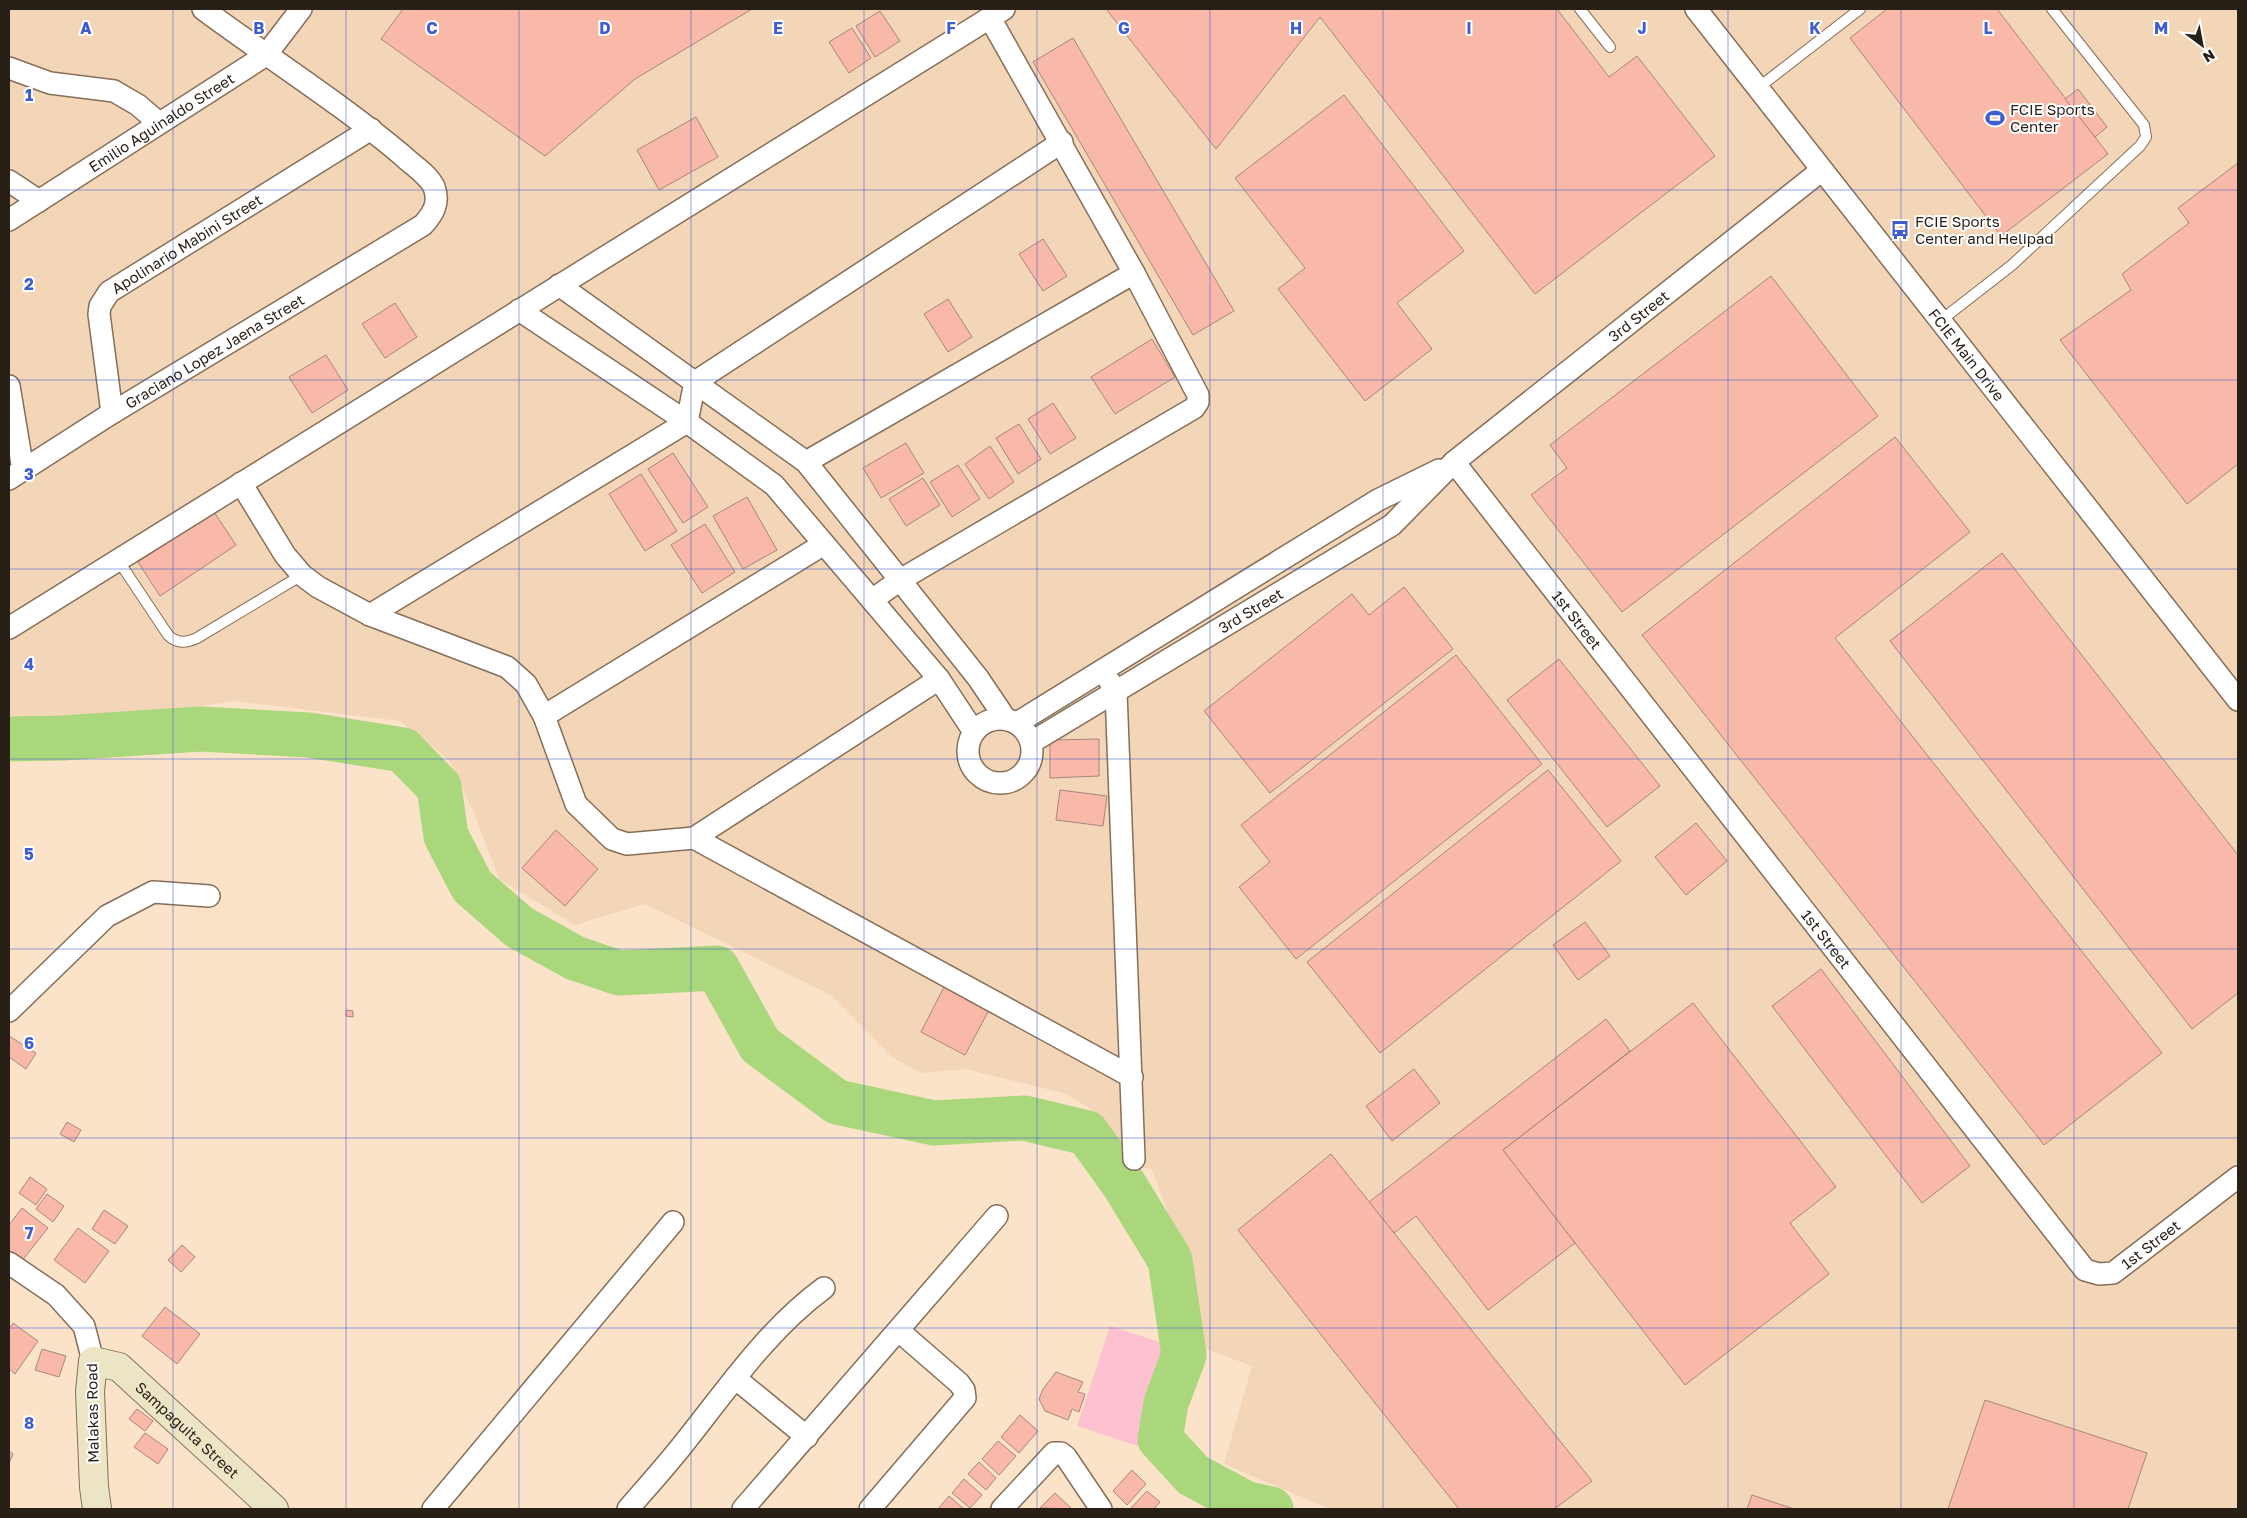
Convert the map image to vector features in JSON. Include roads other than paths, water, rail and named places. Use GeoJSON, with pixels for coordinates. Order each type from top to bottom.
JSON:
{"type":"FeatureCollection","features":[{"type":"Feature","properties":{"kind":"street"},"geometry":{"type":"LineString","coordinates":[[203,9],[371,129]]}},
{"type":"Feature","properties":{"kind":"street","name":"Emilio Aguinaldo Street"},"geometry":{"type":"LineString","coordinates":[[9,220],[266,55],[301,9]]}},
{"type":"Feature","properties":{"kind":"street","name":"FCIE Main Drive"},"geometry":{"type":"LineString","coordinates":[[1696,9],[2238,700]]}},
{"type":"Feature","properties":{"kind":"street"},"geometry":{"type":"LineString","coordinates":[[9,628],[997,13],[1062,142],[1134,273],[1198,396],[1198,402],[1194,408],[900,580],[872,600]]}},
{"type":"Feature","properties":{"kind":"street"},"geometry":{"type":"LineString","coordinates":[[9,68],[50,83],[114,91],[138,105],[159,123]]}},
{"type":"Feature","properties":{"kind":"street","name":"Graciano Lopez Jaena Street"},"geometry":{"type":"LineString","coordinates":[[16,474],[423,225],[433,213],[437,200],[434,187],[426,177],[371,129]]}},
{"type":"Feature","properties":{"kind":"street","name":"Apolinario Mabini Street"},"geometry":{"type":"LineString","coordinates":[[112,414],[99,314],[100,306],[109,292],[371,129]]}},
{"type":"Feature","properties":{"kind":"street"},"geometry":{"type":"LineString","coordinates":[[370,615],[687,422],[695,382],[1062,142]]}},
{"type":"Feature","properties":{"kind":"street","name":"3rd Street"},"geometry":{"type":"LineString","coordinates":[[1032,742],[1392,525],[1454,462],[1822,170]]}},
{"type":"Feature","properties":{"kind":"street"},"geometry":{"type":"LineString","coordinates":[[9,180],[39,201]]}},
{"type":"Feature","properties":{"kind":"street"},"geometry":{"type":"LineString","coordinates":[[806,462],[1134,273]]}},
{"type":"Feature","properties":{"kind":"street"},"geometry":{"type":"LineString","coordinates":[[560,285],[806,462],[1011,721],[1026,731],[1032,742],[1032,755],[1028,767],[1020,776],[1011,781],[996,782],[981,777],[969,760],[969,740],[981,724],[993,719],[1011,721]]}},
{"type":"Feature","properties":{"kind":"street"},"geometry":{"type":"LineString","coordinates":[[519,310],[687,422],[774,485],[939,679],[974,732]]}},
{"type":"Feature","properties":{"kind":"street"},"geometry":{"type":"LineString","coordinates":[[9,386],[16,474]]}},
{"type":"Feature","properties":{"kind":"street","name":"3rd Street"},"geometry":{"type":"LineString","coordinates":[[1011,721],[1103,671],[1378,500],[1454,462]]}},
{"type":"Feature","properties":{"kind":"street","name":"1st Street"},"geometry":{"type":"LineString","coordinates":[[1454,462],[2086,1270],[2099,1274],[2113,1273],[2238,1177]]}},
{"type":"Feature","properties":{"kind":"street"},"geometry":{"type":"LineString","coordinates":[[241,483],[285,555],[302,575],[318,587],[370,615],[507,667],[526,684],[544,716],[576,804],[612,839],[627,844],[694,838],[939,679]]}},
{"type":"Feature","properties":{"kind":"street"},"geometry":{"type":"LineString","coordinates":[[544,716],[824,544]]}},
{"type":"Feature","properties":{"kind":"street"},"geometry":{"type":"LineString","coordinates":[[1103,671],[1116,692],[1134,1159]]}},
{"type":"Feature","properties":{"kind":"street"},"geometry":{"type":"LineString","coordinates":[[694,838],[1132,1076]]}},
{"type":"Feature","properties":{"kind":"street"},"geometry":{"type":"LineString","coordinates":[[9,1011],[107,916],[153,892],[209,896]]}},
{"type":"Feature","properties":{"kind":"street"},"geometry":{"type":"LineString","coordinates":[[743,1509],[997,1216]]}},
{"type":"Feature","properties":{"kind":"street"},"geometry":{"type":"LineString","coordinates":[[433,1509],[674,1222]]}},
{"type":"Feature","properties":{"kind":"street","name":"Malakas Road"},"geometry":{"type":"LineString","coordinates":[[9,1263],[56,1295],[84,1326],[93,1361],[90,1392],[94,1487],[97,1509]]}},
{"type":"Feature","properties":{"kind":"street"},"geometry":{"type":"LineString","coordinates":[[628,1509],[685,1442],[735,1378],[798,1307],[824,1288]]}},
{"type":"Feature","properties":{"kind":"street"},"geometry":{"type":"LineString","coordinates":[[870,1509],[965,1398],[964,1390],[959,1382],[899,1331]]}},
{"type":"Feature","properties":{"kind":"street","name":"Sampaguita Street"},"geometry":{"type":"LineString","coordinates":[[93,1361],[119,1367],[274,1509]]}},
{"type":"Feature","properties":{"kind":"street"},"geometry":{"type":"LineString","coordinates":[[735,1378],[807,1437]]}},
{"type":"Feature","properties":{"kind":"street"},"geometry":{"type":"LineString","coordinates":[[1002,1509],[1054,1453],[1061,1453],[1066,1457],[1101,1509]]}},
{"type":"Feature","properties":{"kind":"lane"},"geometry":{"type":"LineString","coordinates":[[1580,9],[1610,47]]}},
{"type":"Feature","properties":{"kind":"lane"},"geometry":{"type":"LineString","coordinates":[[1758,88],[1860,9]]}},
{"type":"Feature","properties":{"kind":"lane"},"geometry":{"type":"LineString","coordinates":[[1940,321],[2012,265],[2140,146],[2146,137],[2144,125],[2052,9]]}},
{"type":"Feature","properties":{"kind":"lane"},"geometry":{"type":"LineString","coordinates":[[118,560],[168,635],[174,641],[181,642],[188,642],[196,638],[302,575]]}},
{"type":"Feature","properties":{"kind":"waterway"},"geometry":{"type":"LineString","coordinates":[[9,739],[63,738],[200,729],[309,735],[403,750],[439,787],[446,836],[472,886],[519,927],[575,958],[619,973],[717,968],[760,1045],[837,1102],[934,1123],[1024,1118],[1087,1133],[1125,1186],[1170,1260],[1184,1355],[1166,1403],[1160,1439],[1193,1475],[1247,1504],[1271,1509]]}},
{"type":"Feature","properties":{"kind":"place","name":"FCIE Sports Center"},"geometry":{"type":"Point","coordinates":[1995,118]}},
{"type":"Feature","properties":{"kind":"place","name":"FCIE Sports Center and Helipad"},"geometry":{"type":"Point","coordinates":[1900,230]}}]}
